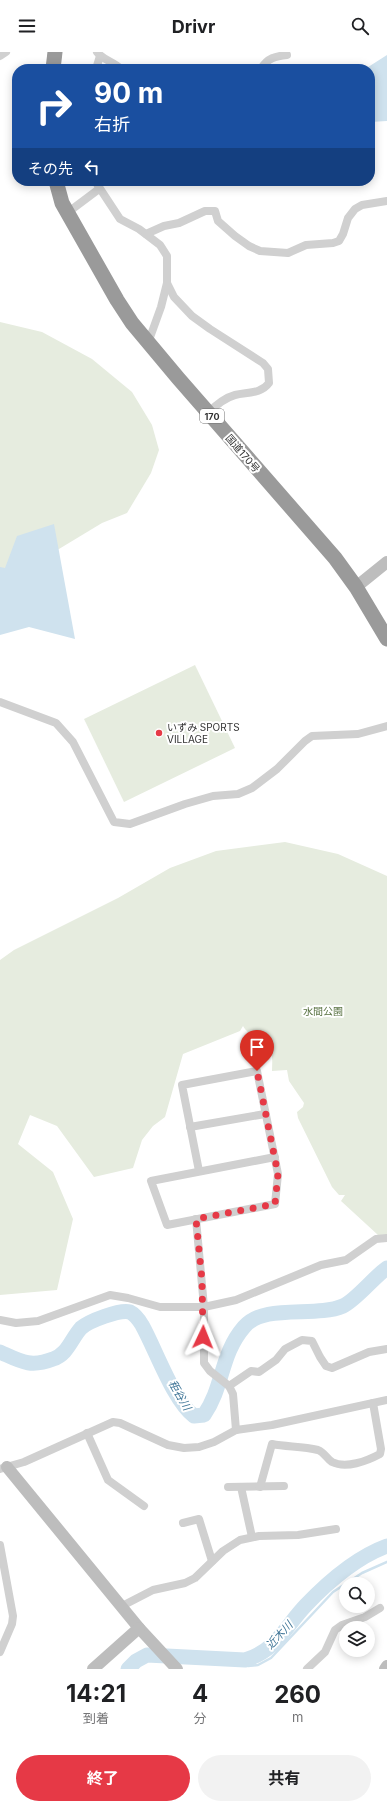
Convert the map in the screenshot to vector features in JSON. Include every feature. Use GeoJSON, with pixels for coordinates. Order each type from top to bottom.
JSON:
{"type":"FeatureCollection","features":[{"type":"Feature","properties":{"kind":"highway"},"geometry":{"type":"LineString","coordinates":[[54,64],[55,52]]}},
{"type":"Feature","properties":{"kind":"highway","name":"国道170号"},"geometry":{"type":"LineString","coordinates":[[57,186],[62,203],[67,213],[117,300],[148,343],[330,552],[356,587],[387,639]]}},
{"type":"Feature","properties":{"kind":"street"},"geometry":{"type":"LineString","coordinates":[[0,56],[6,52]]}},
{"type":"Feature","properties":{"kind":"street"},"geometry":{"type":"LineString","coordinates":[[97,64],[99,54],[114,64]]}},
{"type":"Feature","properties":{"kind":"street"},"geometry":{"type":"LineString","coordinates":[[264,64],[267,60],[273,57],[287,55]]}},
{"type":"Feature","properties":{"kind":"street"},"geometry":{"type":"LineString","coordinates":[[98,186],[120,219],[146,234],[160,245],[167,256],[167,283],[161,307],[148,343]]}},
{"type":"Feature","properties":{"kind":"street"},"geometry":{"type":"LineString","coordinates":[[67,213],[99,189]]}},
{"type":"Feature","properties":{"kind":"street"},"geometry":{"type":"LineString","coordinates":[[146,234],[164,226],[179,223],[205,211],[215,211],[218,221],[249,246],[260,250],[288,253],[306,245],[333,243],[338,241],[344,234],[348,218],[355,209],[362,205],[387,201]]}},
{"type":"Feature","properties":{"kind":"street"},"geometry":{"type":"LineString","coordinates":[[167,283],[174,298],[192,316],[210,330],[263,363],[268,369],[270,383],[266,388],[258,392],[234,395],[221,401],[208,413]]}},
{"type":"Feature","properties":{"kind":"street"},"geometry":{"type":"LineString","coordinates":[[356,587],[387,562]]}},
{"type":"Feature","properties":{"kind":"street"},"geometry":{"type":"LineString","coordinates":[[0,702],[56,723],[73,742],[114,822],[130,824],[185,804],[214,796],[238,794],[252,788],[277,770],[304,741],[312,736],[358,734],[387,726]]}},
{"type":"Feature","properties":{"kind":"street"},"geometry":{"type":"LineString","coordinates":[[199,1170],[182,1085],[257,1071],[265,1114],[275,1157],[278,1174],[275,1204],[166,1226],[151,1181],[199,1170],[275,1157]]}},
{"type":"Feature","properties":{"kind":"street"},"geometry":{"type":"LineString","coordinates":[[190,1127],[265,1114]]}},
{"type":"Feature","properties":{"kind":"street"},"geometry":{"type":"LineString","coordinates":[[196,1219],[204,1307],[204,1362],[210,1371],[229,1386],[233,1394],[236,1430]]}},
{"type":"Feature","properties":{"kind":"street"},"geometry":{"type":"LineString","coordinates":[[0,1320],[16,1323],[38,1321],[110,1295],[128,1298],[160,1307],[204,1307],[236,1300],[321,1265],[346,1260],[376,1239],[387,1238]]}},
{"type":"Feature","properties":{"kind":"street"},"geometry":{"type":"LineString","coordinates":[[229,1386],[250,1371],[259,1372],[276,1360],[285,1349],[302,1340],[312,1341],[326,1366],[332,1368],[369,1352],[387,1349]]}},
{"type":"Feature","properties":{"kind":"street"},"geometry":{"type":"LineString","coordinates":[[177,1669],[139,1628],[4,1468],[24,1462],[113,1422],[120,1423],[168,1445],[184,1448],[199,1447],[236,1430],[272,1425],[387,1400]]}},
{"type":"Feature","properties":{"kind":"street"},"geometry":{"type":"LineString","coordinates":[[260,1487],[272,1444],[291,1447],[300,1446],[320,1450],[332,1462],[338,1463],[351,1464],[369,1460],[380,1454],[381,1449],[373,1403]]}},
{"type":"Feature","properties":{"kind":"street"},"geometry":{"type":"LineString","coordinates":[[87,1433],[108,1480],[144,1506]]}},
{"type":"Feature","properties":{"kind":"street"},"geometry":{"type":"LineString","coordinates":[[228,1487],[284,1486]]}},
{"type":"Feature","properties":{"kind":"street"},"geometry":{"type":"LineString","coordinates":[[241,1487],[252,1537]]}},
{"type":"Feature","properties":{"kind":"street"},"geometry":{"type":"LineString","coordinates":[[183,1523],[199,1519],[212,1561]]}},
{"type":"Feature","properties":{"kind":"street"},"geometry":{"type":"LineString","coordinates":[[122,1606],[152,1590],[185,1583],[195,1578],[223,1551],[240,1540],[252,1537],[298,1535],[336,1529]]}},
{"type":"Feature","properties":{"kind":"street"},"geometry":{"type":"LineString","coordinates":[[0,1545],[13,1616],[12,1624],[0,1652]]}},
{"type":"Feature","properties":{"kind":"street"},"geometry":{"type":"LineString","coordinates":[[307,1669],[325,1652],[335,1630],[342,1625],[365,1617],[380,1608]]}},
{"type":"Feature","properties":{"kind":"street"},"geometry":{"type":"LineString","coordinates":[[93,1669],[139,1628]]}},
{"type":"Feature","properties":{"kind":"green space"},"geometry":{"type":"Polygon","coordinates":[[[0,322],[42,332],[92,359],[132,392],[152,425],[159,450],[151,473],[127,513],[102,523],[54,552],[0,615],[0,322]]]}},
{"type":"Feature","properties":{"kind":"green space","name":"いずみ SPORTS VILLAGE"},"geometry":{"type":"Polygon","coordinates":[[[195,665],[235,748],[124,802],[84,719],[195,665]]]}},
{"type":"Feature","properties":{"kind":"green space","name":"水間公園"},"geometry":{"type":"Polygon","coordinates":[[[285,842],[338,854],[387,876],[387,1235],[378,1235],[341,1201],[345,1195],[339,1195],[332,1187],[298,1118],[297,1112],[303,1107],[304,1103],[289,1081],[287,1070],[272,1071],[272,1057],[269,1047],[249,1033],[243,1026],[240,1031],[183,1054],[165,1117],[153,1126],[142,1140],[133,1168],[94,1177],[57,1126],[30,1115],[18,1144],[53,1172],[73,1219],[57,1290],[0,1295],[0,960],[14,950],[118,898],[170,868],[216,851],[285,842]]]}},
{"type":"Feature","properties":{"kind":"water"},"geometry":{"type":"Polygon","coordinates":[[[387,55],[387,121],[375,122],[375,64],[373,64],[387,55]]]}},
{"type":"Feature","properties":{"kind":"water"},"geometry":{"type":"Polygon","coordinates":[[[54,524],[75,639],[29,627],[0,635],[0,567],[5,568],[17,536],[54,524]]]}},
{"type":"Feature","properties":{"kind":"waterway","name":"秬谷川"},"geometry":{"type":"LineString","coordinates":[[0,1352],[19,1361],[31,1363],[45,1362],[62,1354],[81,1328],[85,1325],[112,1314],[119,1312],[130,1312],[136,1316],[142,1325],[165,1374],[186,1409],[194,1416],[204,1415],[215,1393],[230,1348],[244,1327],[253,1320],[264,1315],[319,1311],[343,1306],[353,1299],[387,1268]]}},
{"type":"Feature","properties":{"kind":"waterway","name":"近木川"},"geometry":{"type":"LineString","coordinates":[[128,1669],[136,1661],[147,1655],[245,1660],[256,1656],[265,1651],[306,1605],[343,1571],[365,1557],[387,1546]]}},
{"type":"Feature","properties":{"kind":"waterway"},"geometry":{"type":"LineString","coordinates":[[245,1660],[248,1666],[258,1665],[271,1658],[333,1592],[362,1573],[387,1562]]}},
{"type":"Feature","properties":{"kind":"place","name":"いずみ SPORTS VILLAGE"},"geometry":{"type":"Point","coordinates":[159,733]}},
{"type":"Feature","properties":{"kind":"route"},"geometry":{"type":"LineString","coordinates":[[203,1337],[204,1314],[202,1280],[196,1219],[275,1204],[278,1174],[257,1071]]}}]}
